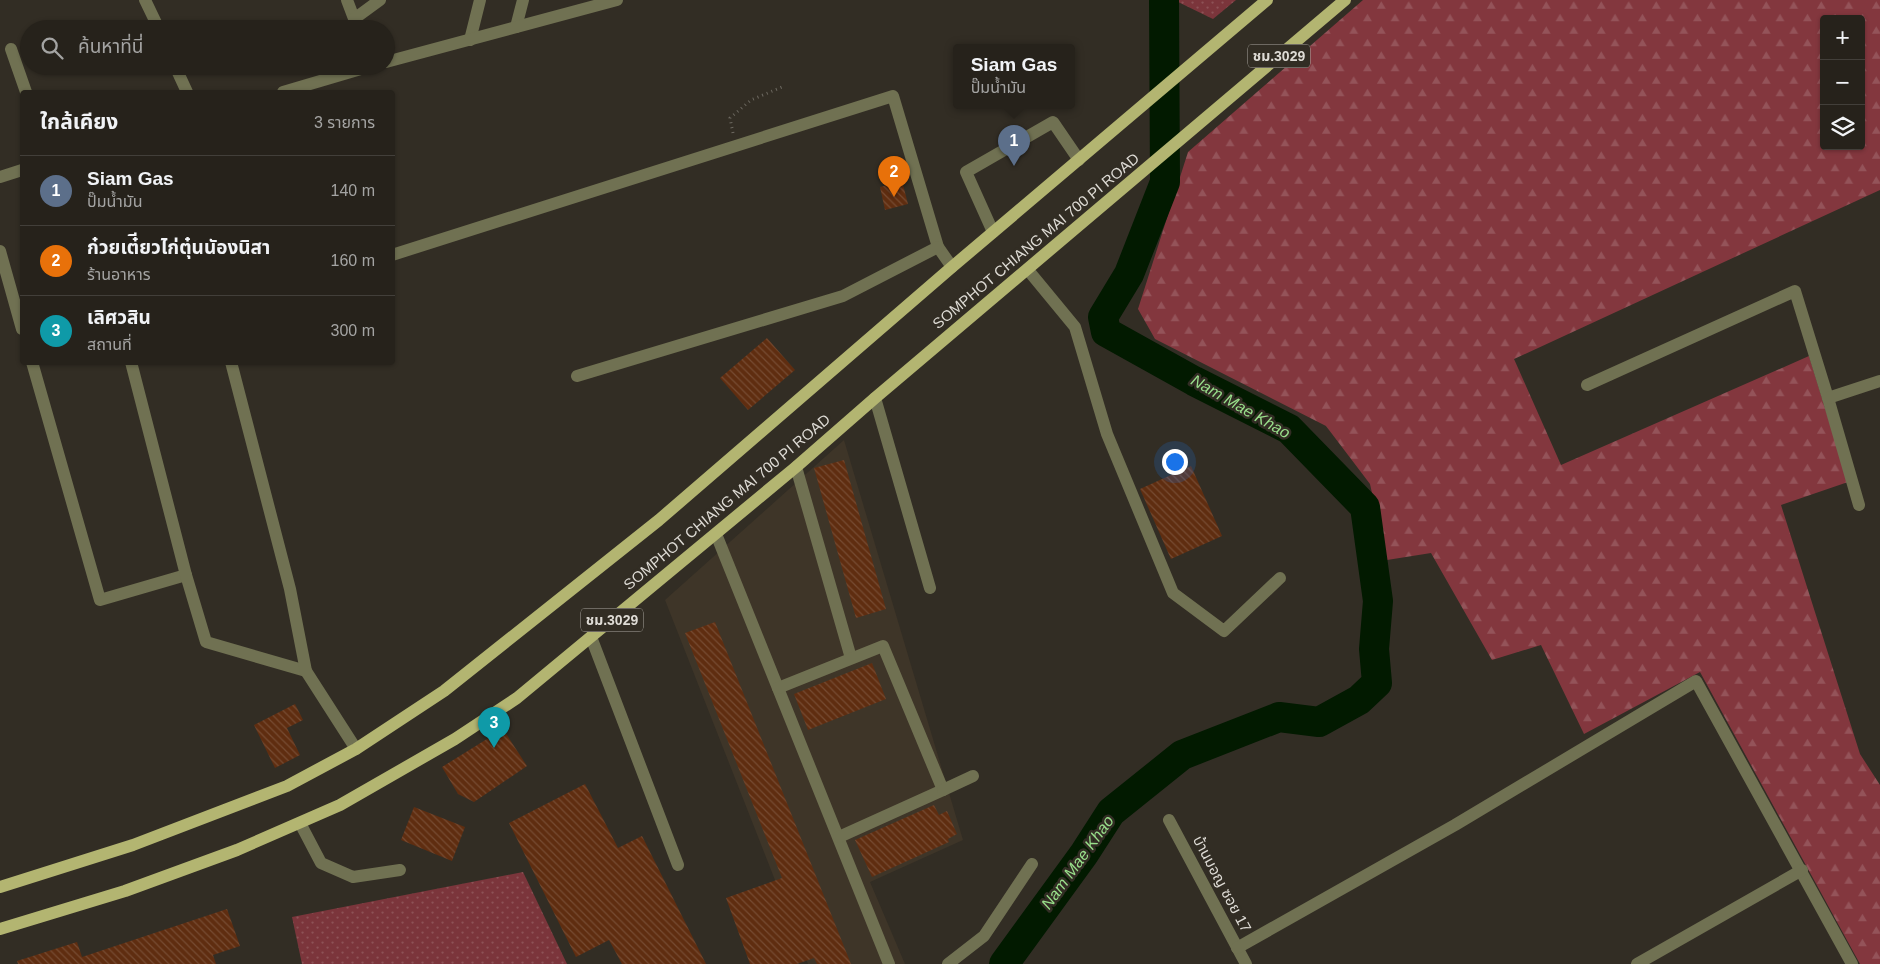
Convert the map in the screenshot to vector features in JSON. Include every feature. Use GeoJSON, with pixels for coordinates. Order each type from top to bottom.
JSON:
{"type":"FeatureCollection","features":[{"type":"Feature","properties":{"kind":"main road","name":"SOMPHOT CHIANG MAI 700 PI ROAD"},"geometry":{"type":"LineString","coordinates":[[0,887],[133,845],[287,786],[356,750],[444,691],[659,520],[952,267],[1267,0]]}},
{"type":"Feature","properties":{"kind":"main road","name":"SOMPHOT CHIANG MAI 700 PI ROAD"},"geometry":{"type":"LineString","coordinates":[[0,929],[143,884],[237,850],[300,823],[340,805],[455,740],[517,698],[796,467],[1345,0]]}},
{"type":"Feature","properties":{"kind":"street"},"geometry":{"type":"LineString","coordinates":[[146,0],[154,20]]}},
{"type":"Feature","properties":{"kind":"street"},"geometry":{"type":"LineString","coordinates":[[346,0],[354,20]]}},
{"type":"Feature","properties":{"kind":"street"},"geometry":{"type":"LineString","coordinates":[[360,20],[380,0]]}},
{"type":"Feature","properties":{"kind":"street"},"geometry":{"type":"LineString","coordinates":[[470,40],[480,0]]}},
{"type":"Feature","properties":{"kind":"street"},"geometry":{"type":"LineString","coordinates":[[516,27],[523,0]]}},
{"type":"Feature","properties":{"kind":"street"},"geometry":{"type":"LineString","coordinates":[[395,60],[617,0]]}},
{"type":"Feature","properties":{"kind":"street"},"geometry":{"type":"LineString","coordinates":[[12,49],[20,74]]}},
{"type":"Feature","properties":{"kind":"street"},"geometry":{"type":"LineString","coordinates":[[20,75],[25,90]]}},
{"type":"Feature","properties":{"kind":"street"},"geometry":{"type":"LineString","coordinates":[[180,75],[186,90]]}},
{"type":"Feature","properties":{"kind":"street"},"geometry":{"type":"LineString","coordinates":[[290,90],[341,75]]}},
{"type":"Feature","properties":{"kind":"street"},"geometry":{"type":"LineString","coordinates":[[395,254],[893,96],[938,247],[952,267]]}},
{"type":"Feature","properties":{"kind":"street"},"geometry":{"type":"LineString","coordinates":[[993,232],[966,172],[1053,122],[1078,160]]}},
{"type":"Feature","properties":{"kind":"street"},"geometry":{"type":"LineString","coordinates":[[0,177],[20,171]]}},
{"type":"Feature","properties":{"kind":"street"},"geometry":{"type":"LineString","coordinates":[[577,376],[843,296],[938,247]]}},
{"type":"Feature","properties":{"kind":"street"},"geometry":{"type":"LineString","coordinates":[[0,251],[20,322]]}},
{"type":"Feature","properties":{"kind":"street"},"geometry":{"type":"LineString","coordinates":[[1028,270],[1075,327],[1107,434],[1173,593],[1224,631],[1280,578]]}},
{"type":"Feature","properties":{"kind":"street"},"geometry":{"type":"LineString","coordinates":[[1587,384],[1794,291],[1828,398],[1859,506]]}},
{"type":"Feature","properties":{"kind":"street"},"geometry":{"type":"LineString","coordinates":[[33,365],[100,600],[186,575]]}},
{"type":"Feature","properties":{"kind":"street"},"geometry":{"type":"LineString","coordinates":[[132,365],[186,575],[206,642],[306,671]]}},
{"type":"Feature","properties":{"kind":"street"},"geometry":{"type":"LineString","coordinates":[[232,365],[290,589],[306,671],[356,750]]}},
{"type":"Feature","properties":{"kind":"street"},"geometry":{"type":"LineString","coordinates":[[1828,398],[1880,382]]}},
{"type":"Feature","properties":{"kind":"street"},"geometry":{"type":"LineString","coordinates":[[875,398],[930,588]]}},
{"type":"Feature","properties":{"kind":"street"},"geometry":{"type":"LineString","coordinates":[[796,467],[852,658]]}},
{"type":"Feature","properties":{"kind":"street"},"geometry":{"type":"LineString","coordinates":[[716,534],[889,964]]}},
{"type":"Feature","properties":{"kind":"street"},"geometry":{"type":"LineString","coordinates":[[591,637],[678,865]]}},
{"type":"Feature","properties":{"kind":"street"},"geometry":{"type":"LineString","coordinates":[[778,688],[883,646],[943,790]]}},
{"type":"Feature","properties":{"kind":"street"},"geometry":{"type":"LineString","coordinates":[[1237,948],[1455,825],[1696,681],[1802,870],[1852,964]]}},
{"type":"Feature","properties":{"kind":"street"},"geometry":{"type":"LineString","coordinates":[[839,837],[973,776]]}},
{"type":"Feature","properties":{"kind":"street","name":"บ้านมอญ ซอย 17"},"geometry":{"type":"LineString","coordinates":[[1169,820],[1246,964]]}},
{"type":"Feature","properties":{"kind":"street"},"geometry":{"type":"LineString","coordinates":[[300,823],[321,863],[353,877],[400,870]]}},
{"type":"Feature","properties":{"kind":"street"},"geometry":{"type":"LineString","coordinates":[[948,964],[984,936],[1032,864]]}},
{"type":"Feature","properties":{"kind":"street"},"geometry":{"type":"LineString","coordinates":[[1637,964],[1802,870]]}},
{"type":"Feature","properties":{"kind":"path"},"geometry":{"type":"LineString","coordinates":[[737,146],[730,118],[751,100],[782,87]]}},
{"type":"Feature","properties":{"kind":"shaded area"},"geometry":{"type":"Polygon","coordinates":[[[1174,0],[1236,0],[1213,19],[1174,0]]]}},
{"type":"Feature","properties":{"kind":"shaded area"},"geometry":{"type":"Polygon","coordinates":[[[844,440],[963,840],[870,882],[905,964],[808,964],[665,600],[844,440]]]}},
{"type":"Feature","properties":{"kind":"shaded area"},"geometry":{"type":"Polygon","coordinates":[[[523,872],[567,964],[302,964],[292,917],[523,872]]]}},
{"type":"Feature","properties":{"kind":"green space"},"geometry":{"type":"Polygon","coordinates":[[[1363,0],[1880,0],[1880,190],[1514,359],[1561,465],[1809,356],[1848,482],[1781,505],[1860,754],[1880,785],[1880,964],[1860,964],[1700,672],[1584,734],[1541,645],[1492,660],[1431,553],[1387,560],[1370,484],[1326,426],[1155,339],[1138,309],[1188,152],[1363,0]]]}},
{"type":"Feature","properties":{"kind":"building"},"geometry":{"type":"Polygon","coordinates":[[[902,181],[908,204],[885,210],[880,187],[902,181]]]}},
{"type":"Feature","properties":{"kind":"building"},"geometry":{"type":"Polygon","coordinates":[[[767,338],[795,370],[748,410],[720,378],[767,338]]]}},
{"type":"Feature","properties":{"kind":"building"},"geometry":{"type":"Polygon","coordinates":[[[844,460],[886,609],[856,618],[814,468],[844,460]]]}},
{"type":"Feature","properties":{"kind":"building"},"geometry":{"type":"Polygon","coordinates":[[[1191,466],[1222,536],[1171,559],[1140,489],[1191,466]]]}},
{"type":"Feature","properties":{"kind":"building"},"geometry":{"type":"Polygon","coordinates":[[[715,622],[851,964],[817,964],[814,958],[797,964],[750,964],[726,898],[782,878],[685,633],[715,622]]]}},
{"type":"Feature","properties":{"kind":"building"},"geometry":{"type":"Polygon","coordinates":[[[872,663],[886,699],[808,730],[794,694],[872,663]]]}},
{"type":"Feature","properties":{"kind":"building"},"geometry":{"type":"Polygon","coordinates":[[[295,704],[303,720],[287,728],[300,755],[275,768],[254,725],[295,704]]]}},
{"type":"Feature","properties":{"kind":"building"},"geometry":{"type":"Polygon","coordinates":[[[503,729],[527,766],[474,802],[458,794],[442,767],[503,729]]]}},
{"type":"Feature","properties":{"kind":"building"},"geometry":{"type":"Polygon","coordinates":[[[585,784],[618,848],[642,836],[706,964],[622,964],[609,940],[576,957],[509,823],[585,784]]]}},
{"type":"Feature","properties":{"kind":"building"},"geometry":{"type":"Polygon","coordinates":[[[934,805],[939,815],[947,811],[957,834],[948,839],[949,842],[872,877],[855,840],[934,805]]]}},
{"type":"Feature","properties":{"kind":"building"},"geometry":{"type":"Polygon","coordinates":[[[414,807],[465,827],[452,861],[401,840],[414,807]]]}},
{"type":"Feature","properties":{"kind":"building"},"geometry":{"type":"Polygon","coordinates":[[[227,909],[240,946],[213,955],[216,964],[18,964],[17,961],[77,942],[82,957],[227,909]]]}},
{"type":"Feature","properties":{"kind":"waterway","name":"Nam Mae Khao"},"geometry":{"type":"LineString","coordinates":[[1004,964],[1084,854],[1111,812],[1182,755],[1279,717],[1319,722],[1359,700],[1377,683],[1374,649],[1378,601],[1365,507],[1289,429],[1194,381],[1106,332],[1103,317],[1129,274],[1165,182],[1164,0]]}},
{"type":"Feature","properties":{"kind":"place","name":"Siam Gas"},"geometry":{"type":"Point","coordinates":[1014,166]}},
{"type":"Feature","properties":{"kind":"place","name":"ก๋วยเต๋ียวไก่ตุ๋นนัองนิสา"},"geometry":{"type":"Point","coordinates":[894,197]}},
{"type":"Feature","properties":{"kind":"place","name":"เลิศวสิน"},"geometry":{"type":"Point","coordinates":[494,748]}}]}
